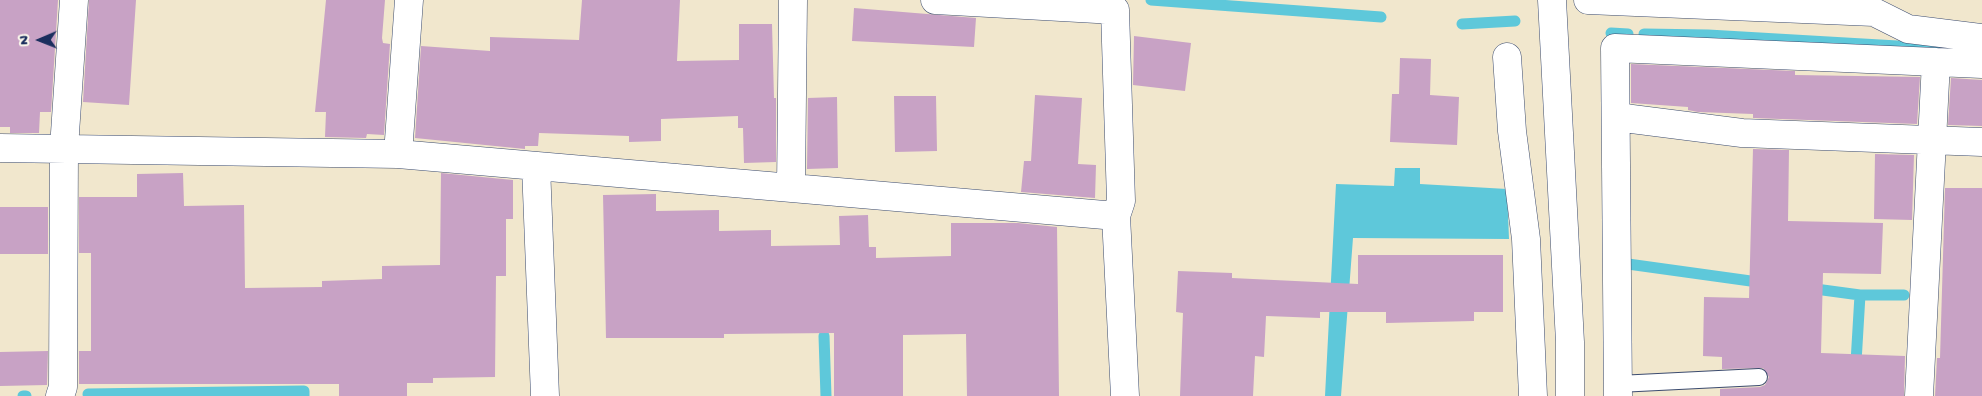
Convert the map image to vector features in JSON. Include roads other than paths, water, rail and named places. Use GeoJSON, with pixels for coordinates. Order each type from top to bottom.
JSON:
{"type":"FeatureCollection","features":[{"type":"Feature","properties":{"kind":"street"},"geometry":{"type":"LineString","coordinates":[[60,396],[63,387],[64,148],[74,0]]}},
{"type":"Feature","properties":{"kind":"street"},"geometry":{"type":"LineString","coordinates":[[398,154],[409,0]]}},
{"type":"Feature","properties":{"kind":"street"},"geometry":{"type":"LineString","coordinates":[[791,188],[793,0]]}},
{"type":"Feature","properties":{"kind":"street"},"geometry":{"type":"LineString","coordinates":[[936,0],[1115,10],[1121,201],[1116,216],[1125,396]]}},
{"type":"Feature","properties":{"kind":"street"},"geometry":{"type":"LineString","coordinates":[[1552,0],[1570,342],[1570,396]]}},
{"type":"Feature","properties":{"kind":"street"},"geometry":{"type":"LineString","coordinates":[[1588,0],[1874,12],[1908,29],[1982,38]]}},
{"type":"Feature","properties":{"kind":"street"},"geometry":{"type":"LineString","coordinates":[[1618,390],[1615,48],[1982,64]]}},
{"type":"Feature","properties":{"kind":"street"},"geometry":{"type":"LineString","coordinates":[[1507,57],[1512,131],[1526,239],[1533,396]]}},
{"type":"Feature","properties":{"kind":"street"},"geometry":{"type":"LineString","coordinates":[[1920,396],[1936,62]]}},
{"type":"Feature","properties":{"kind":"street"},"geometry":{"type":"LineString","coordinates":[[1616,117],[1742,133],[1982,142]]}},
{"type":"Feature","properties":{"kind":"street"},"geometry":{"type":"LineString","coordinates":[[0,148],[398,154],[1116,216]]}},
{"type":"Feature","properties":{"kind":"street"},"geometry":{"type":"LineString","coordinates":[[536,166],[544,396]]}},
{"type":"Feature","properties":{"kind":"lane"},"geometry":{"type":"LineString","coordinates":[[1618,390],[1758,377]]}},
{"type":"Feature","properties":{"kind":"water"},"geometry":{"type":"Polygon","coordinates":[[[1395,168],[1420,168],[1420,184],[1507,189],[1509,239],[1353,238],[1341,396],[1325,396],[1336,184],[1394,186],[1395,168]]]}},
{"type":"Feature","properties":{"kind":"waterway"},"geometry":{"type":"LineString","coordinates":[[1151,0],[1381,17]]}},
{"type":"Feature","properties":{"kind":"waterway"},"geometry":{"type":"LineString","coordinates":[[1462,24],[1515,21]]}},
{"type":"Feature","properties":{"kind":"waterway"},"geometry":{"type":"LineString","coordinates":[[1611,33],[1628,34]]}},
{"type":"Feature","properties":{"kind":"waterway"},"geometry":{"type":"LineString","coordinates":[[1644,34],[1708,35],[1966,50]]}},
{"type":"Feature","properties":{"kind":"waterway"},"geometry":{"type":"LineString","coordinates":[[1628,264],[1765,283]]}},
{"type":"Feature","properties":{"kind":"waterway"},"geometry":{"type":"LineString","coordinates":[[1808,288],[1860,295],[1904,295]]}},
{"type":"Feature","properties":{"kind":"waterway"},"geometry":{"type":"LineString","coordinates":[[1854,396],[1860,295]]}},
{"type":"Feature","properties":{"kind":"waterway"},"geometry":{"type":"LineString","coordinates":[[824,336],[826,396]]}},
{"type":"Feature","properties":{"kind":"waterway"},"geometry":{"type":"LineString","coordinates":[[88,394],[304,391],[304,396]]}}]}
